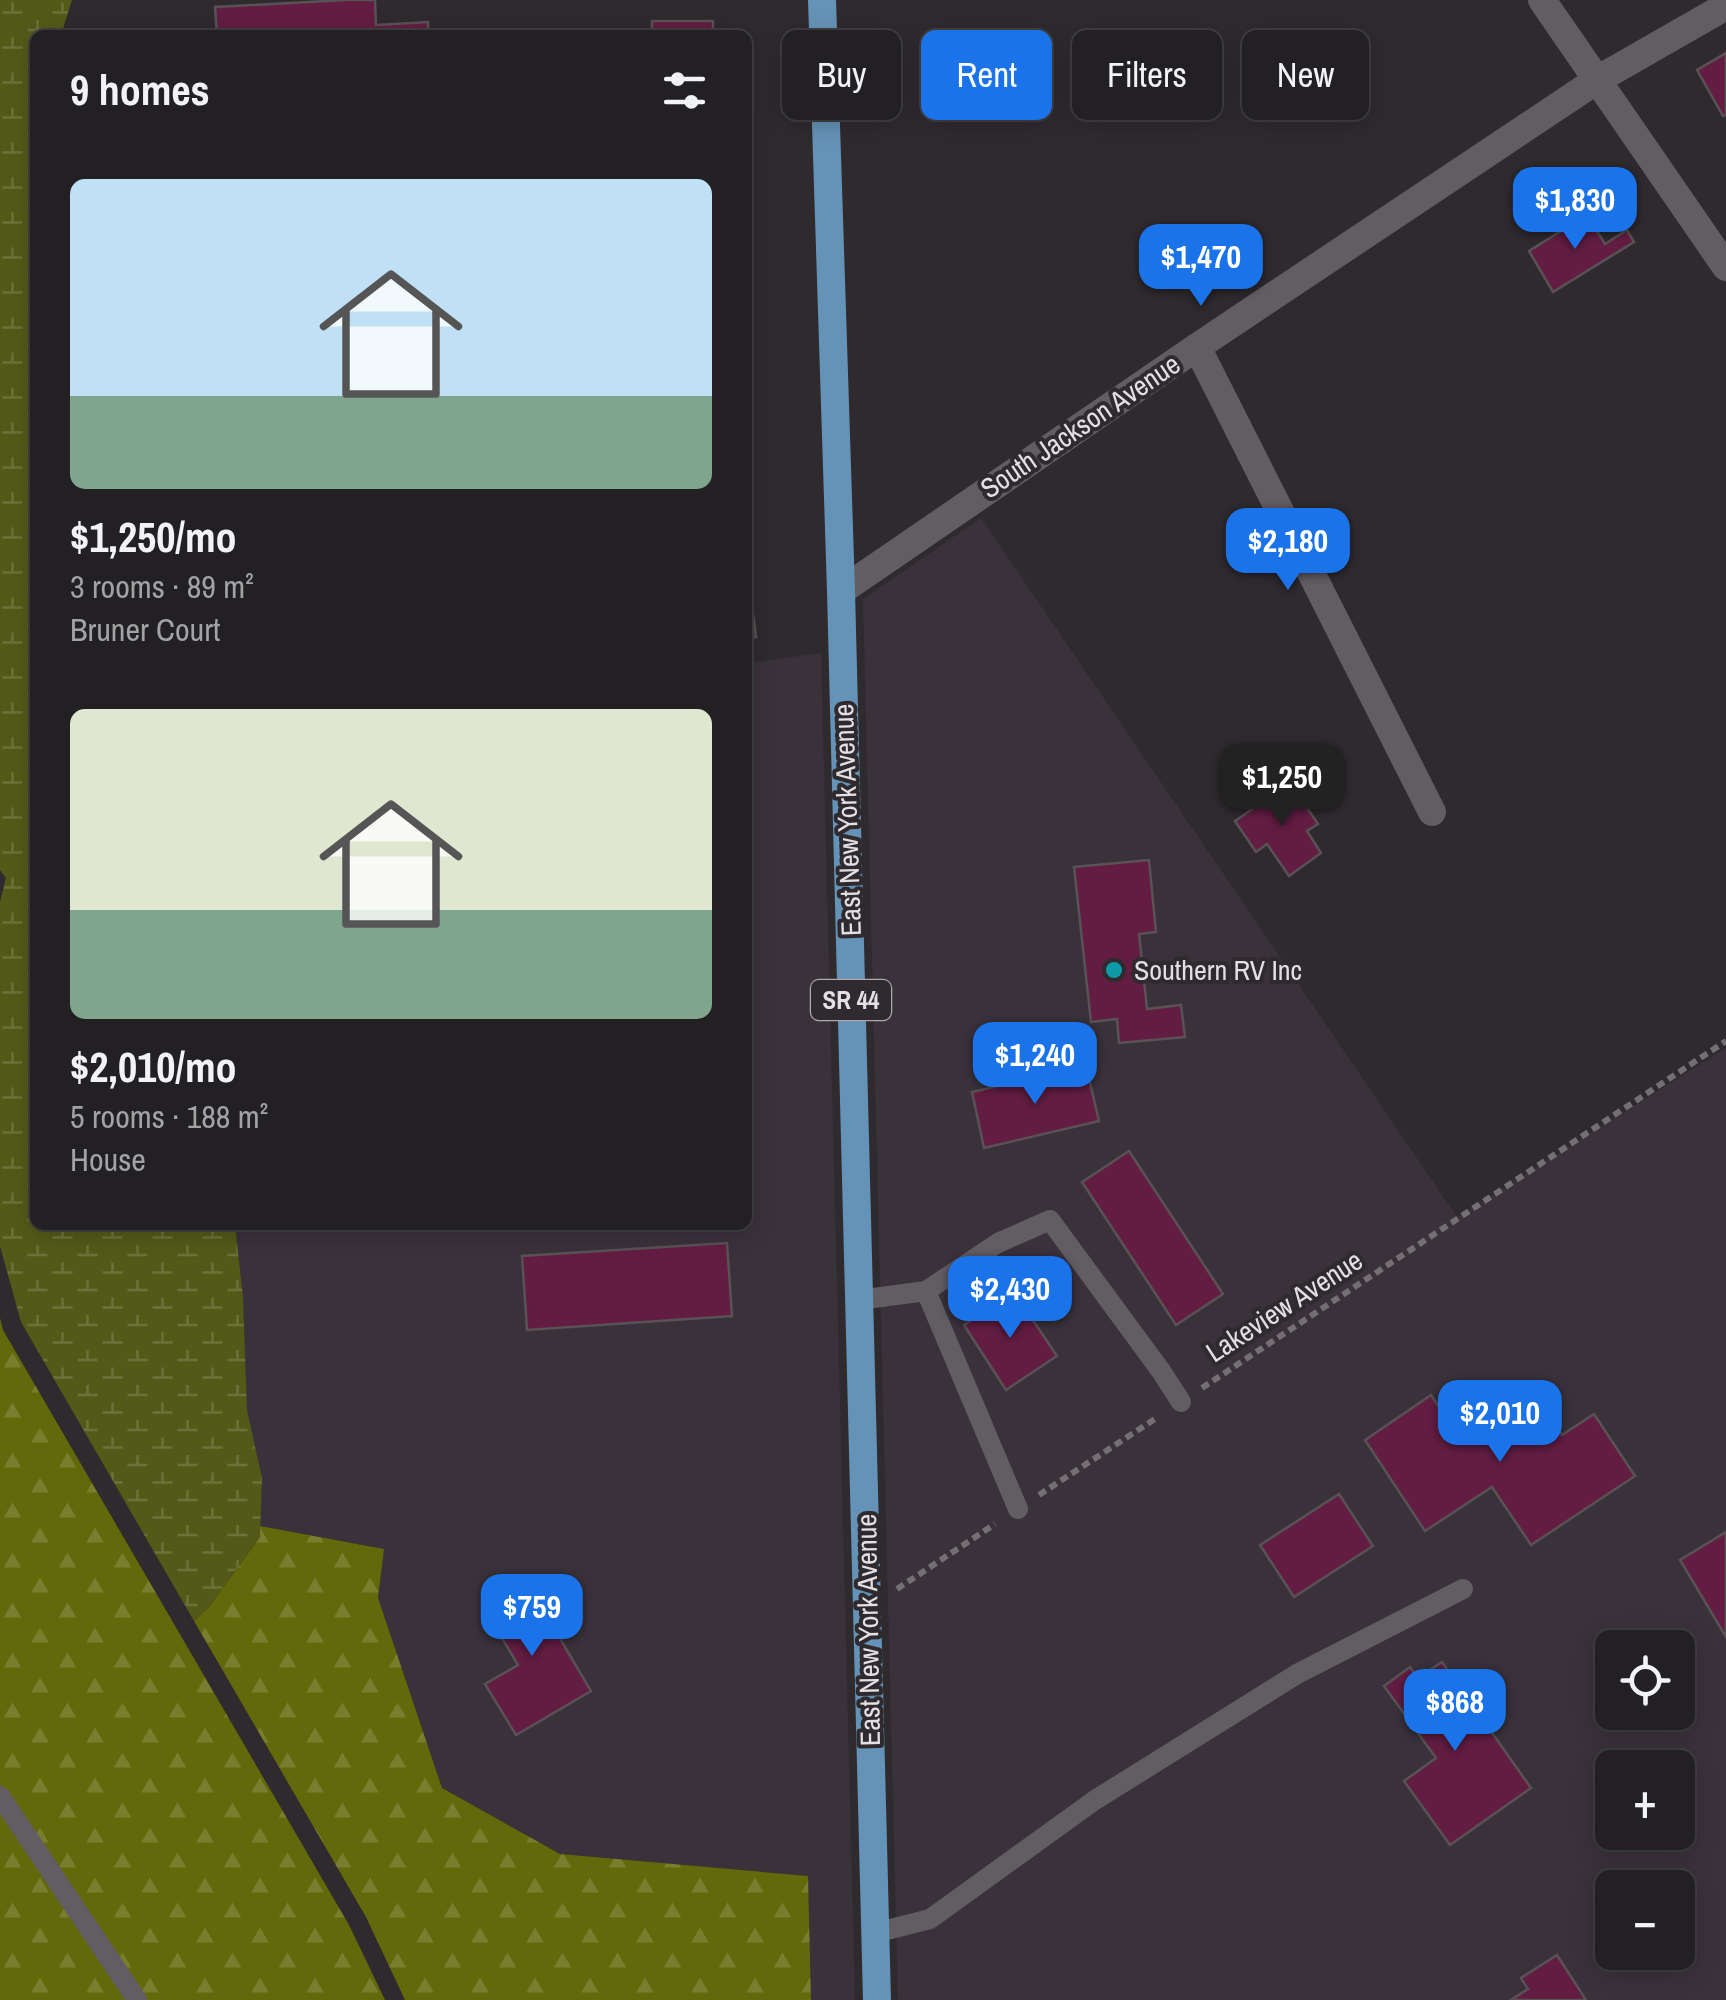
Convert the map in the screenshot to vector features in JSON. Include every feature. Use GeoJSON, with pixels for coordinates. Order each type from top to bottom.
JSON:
{"type":"FeatureCollection","features":[{"type":"Feature","properties":{"kind":"main road","name":"East New York Avenue"},"geometry":{"type":"LineString","coordinates":[[822,0],[841,590],[876,2000]]}},
{"type":"Feature","properties":{"kind":"street"},"geometry":{"type":"LineString","coordinates":[[1542,0],[1726,267]]}},
{"type":"Feature","properties":{"kind":"street","name":"South Jackson Avenue"},"geometry":{"type":"LineString","coordinates":[[841,590],[1598,80],[1726,6]]}},
{"type":"Feature","properties":{"kind":"street"},"geometry":{"type":"LineString","coordinates":[[1197,347],[1432,812]]}},
{"type":"Feature","properties":{"kind":"lane"},"geometry":{"type":"LineString","coordinates":[[859,1300],[926,1291],[998,1243],[1050,1220],[1180,1402]]}},
{"type":"Feature","properties":{"kind":"lane"},"geometry":{"type":"LineString","coordinates":[[926,1291],[1018,1509]]}},
{"type":"Feature","properties":{"kind":"lane"},"geometry":{"type":"LineString","coordinates":[[875,1933],[930,1919],[1095,1800],[1280,1684],[1462,1590]]}},
{"type":"Feature","properties":{"kind":"lane"},"geometry":{"type":"LineString","coordinates":[[0,1796],[137,2000]]}},
{"type":"Feature","properties":{"kind":"path","name":"Lakeview Avenue"},"geometry":{"type":"LineString","coordinates":[[867,1608],[1726,1041]]}},
{"type":"Feature","properties":{"kind":"shaded area"},"geometry":{"type":"Polygon","coordinates":[[[981,518],[1457,1217],[1726,1048],[1726,2000],[898,2000],[863,599],[981,518]]]}},
{"type":"Feature","properties":{"kind":"shaded area"},"geometry":{"type":"Polygon","coordinates":[[[821,653],[855,2000],[811,2000],[808,1876],[560,1854],[442,1788],[378,1598],[384,1549],[260,1526],[262,1478],[247,1410],[243,1297],[236,1230],[752,1230],[752,662],[821,653]]]}},
{"type":"Feature","properties":{"kind":"green space"},"geometry":{"type":"Polygon","coordinates":[[[0,0],[72,0],[63,30],[30,30],[30,1230],[236,1230],[243,1297],[247,1410],[262,1478],[260,1537],[194,1621],[21,1322],[0,1246],[0,902],[6,878],[0,870],[0,0]]]}},
{"type":"Feature","properties":{"kind":"green space"},"geometry":{"type":"Polygon","coordinates":[[[0,1318],[3,1330],[349,1925],[385,2000],[0,2000],[0,1318]]]}},
{"type":"Feature","properties":{"kind":"green space"},"geometry":{"type":"Polygon","coordinates":[[[260,1526],[384,1549],[378,1598],[442,1788],[560,1854],[808,1876],[811,2000],[405,2000],[366,1917],[194,1621],[260,1537],[260,1526]]]}},
{"type":"Feature","properties":{"kind":"building"},"geometry":{"type":"Polygon","coordinates":[[[375,0],[376,25],[428,22],[428,30],[217,30],[215,7],[375,0]]]}},
{"type":"Feature","properties":{"kind":"building"},"geometry":{"type":"Polygon","coordinates":[[[652,21],[713,21],[713,30],[652,30],[652,21]]]}},
{"type":"Feature","properties":{"kind":"building"},"geometry":{"type":"Polygon","coordinates":[[[1726,53],[1726,115],[1723,116],[1697,70],[1726,53]]]}},
{"type":"Feature","properties":{"kind":"building"},"geometry":{"type":"Polygon","coordinates":[[[1587,215],[1605,244],[1627,230],[1634,242],[1553,292],[1529,251],[1587,215]]]}},
{"type":"Feature","properties":{"kind":"building"},"geometry":{"type":"Polygon","coordinates":[[[1290,783],[1318,824],[1307,831],[1321,853],[1289,876],[1267,844],[1256,852],[1235,821],[1290,783]]]}},
{"type":"Feature","properties":{"kind":"building","name":"Southern RV Inc"},"geometry":{"type":"Polygon","coordinates":[[[1149,860],[1156,932],[1139,934],[1147,1009],[1181,1005],[1185,1037],[1119,1043],[1117,1019],[1091,1022],[1074,867],[1149,860]]]}},
{"type":"Feature","properties":{"kind":"building"},"geometry":{"type":"Polygon","coordinates":[[[1086,1066],[1099,1121],[984,1148],[972,1092],[1086,1066]]]}},
{"type":"Feature","properties":{"kind":"building"},"geometry":{"type":"Polygon","coordinates":[[[1129,1151],[1223,1294],[1176,1325],[1082,1182],[1129,1151]]]}},
{"type":"Feature","properties":{"kind":"building"},"geometry":{"type":"Polygon","coordinates":[[[727,1243],[732,1316],[527,1330],[522,1256],[727,1243]]]}},
{"type":"Feature","properties":{"kind":"building"},"geometry":{"type":"Polygon","coordinates":[[[1014,1292],[1057,1356],[1006,1390],[964,1325],[1014,1292]]]}},
{"type":"Feature","properties":{"kind":"building"},"geometry":{"type":"Polygon","coordinates":[[[1534,1393],[1562,1435],[1594,1414],[1635,1476],[1531,1545],[1492,1487],[1425,1531],[1365,1440],[1431,1395],[1462,1442],[1534,1393]]]}},
{"type":"Feature","properties":{"kind":"building"},"geometry":{"type":"Polygon","coordinates":[[[1339,1494],[1373,1546],[1294,1597],[1260,1545],[1339,1494]]]}},
{"type":"Feature","properties":{"kind":"building"},"geometry":{"type":"Polygon","coordinates":[[[1726,1532],[1726,1637],[1680,1560],[1726,1532]]]}},
{"type":"Feature","properties":{"kind":"building"},"geometry":{"type":"Polygon","coordinates":[[[528,1576],[591,1691],[516,1735],[485,1684],[518,1665],[482,1604],[528,1576]]]}},
{"type":"Feature","properties":{"kind":"building"},"geometry":{"type":"Polygon","coordinates":[[[1442,1662],[1531,1788],[1450,1845],[1404,1781],[1436,1758],[1384,1686],[1410,1667],[1418,1678],[1442,1662]]]}},
{"type":"Feature","properties":{"kind":"building"},"geometry":{"type":"Polygon","coordinates":[[[1557,1955],[1586,2000],[1511,2000],[1528,1989],[1521,1978],[1557,1955]]]}},
{"type":"Feature","properties":{"kind":"place","name":"Southern RV Inc"},"geometry":{"type":"Point","coordinates":[1114,970]}}]}
